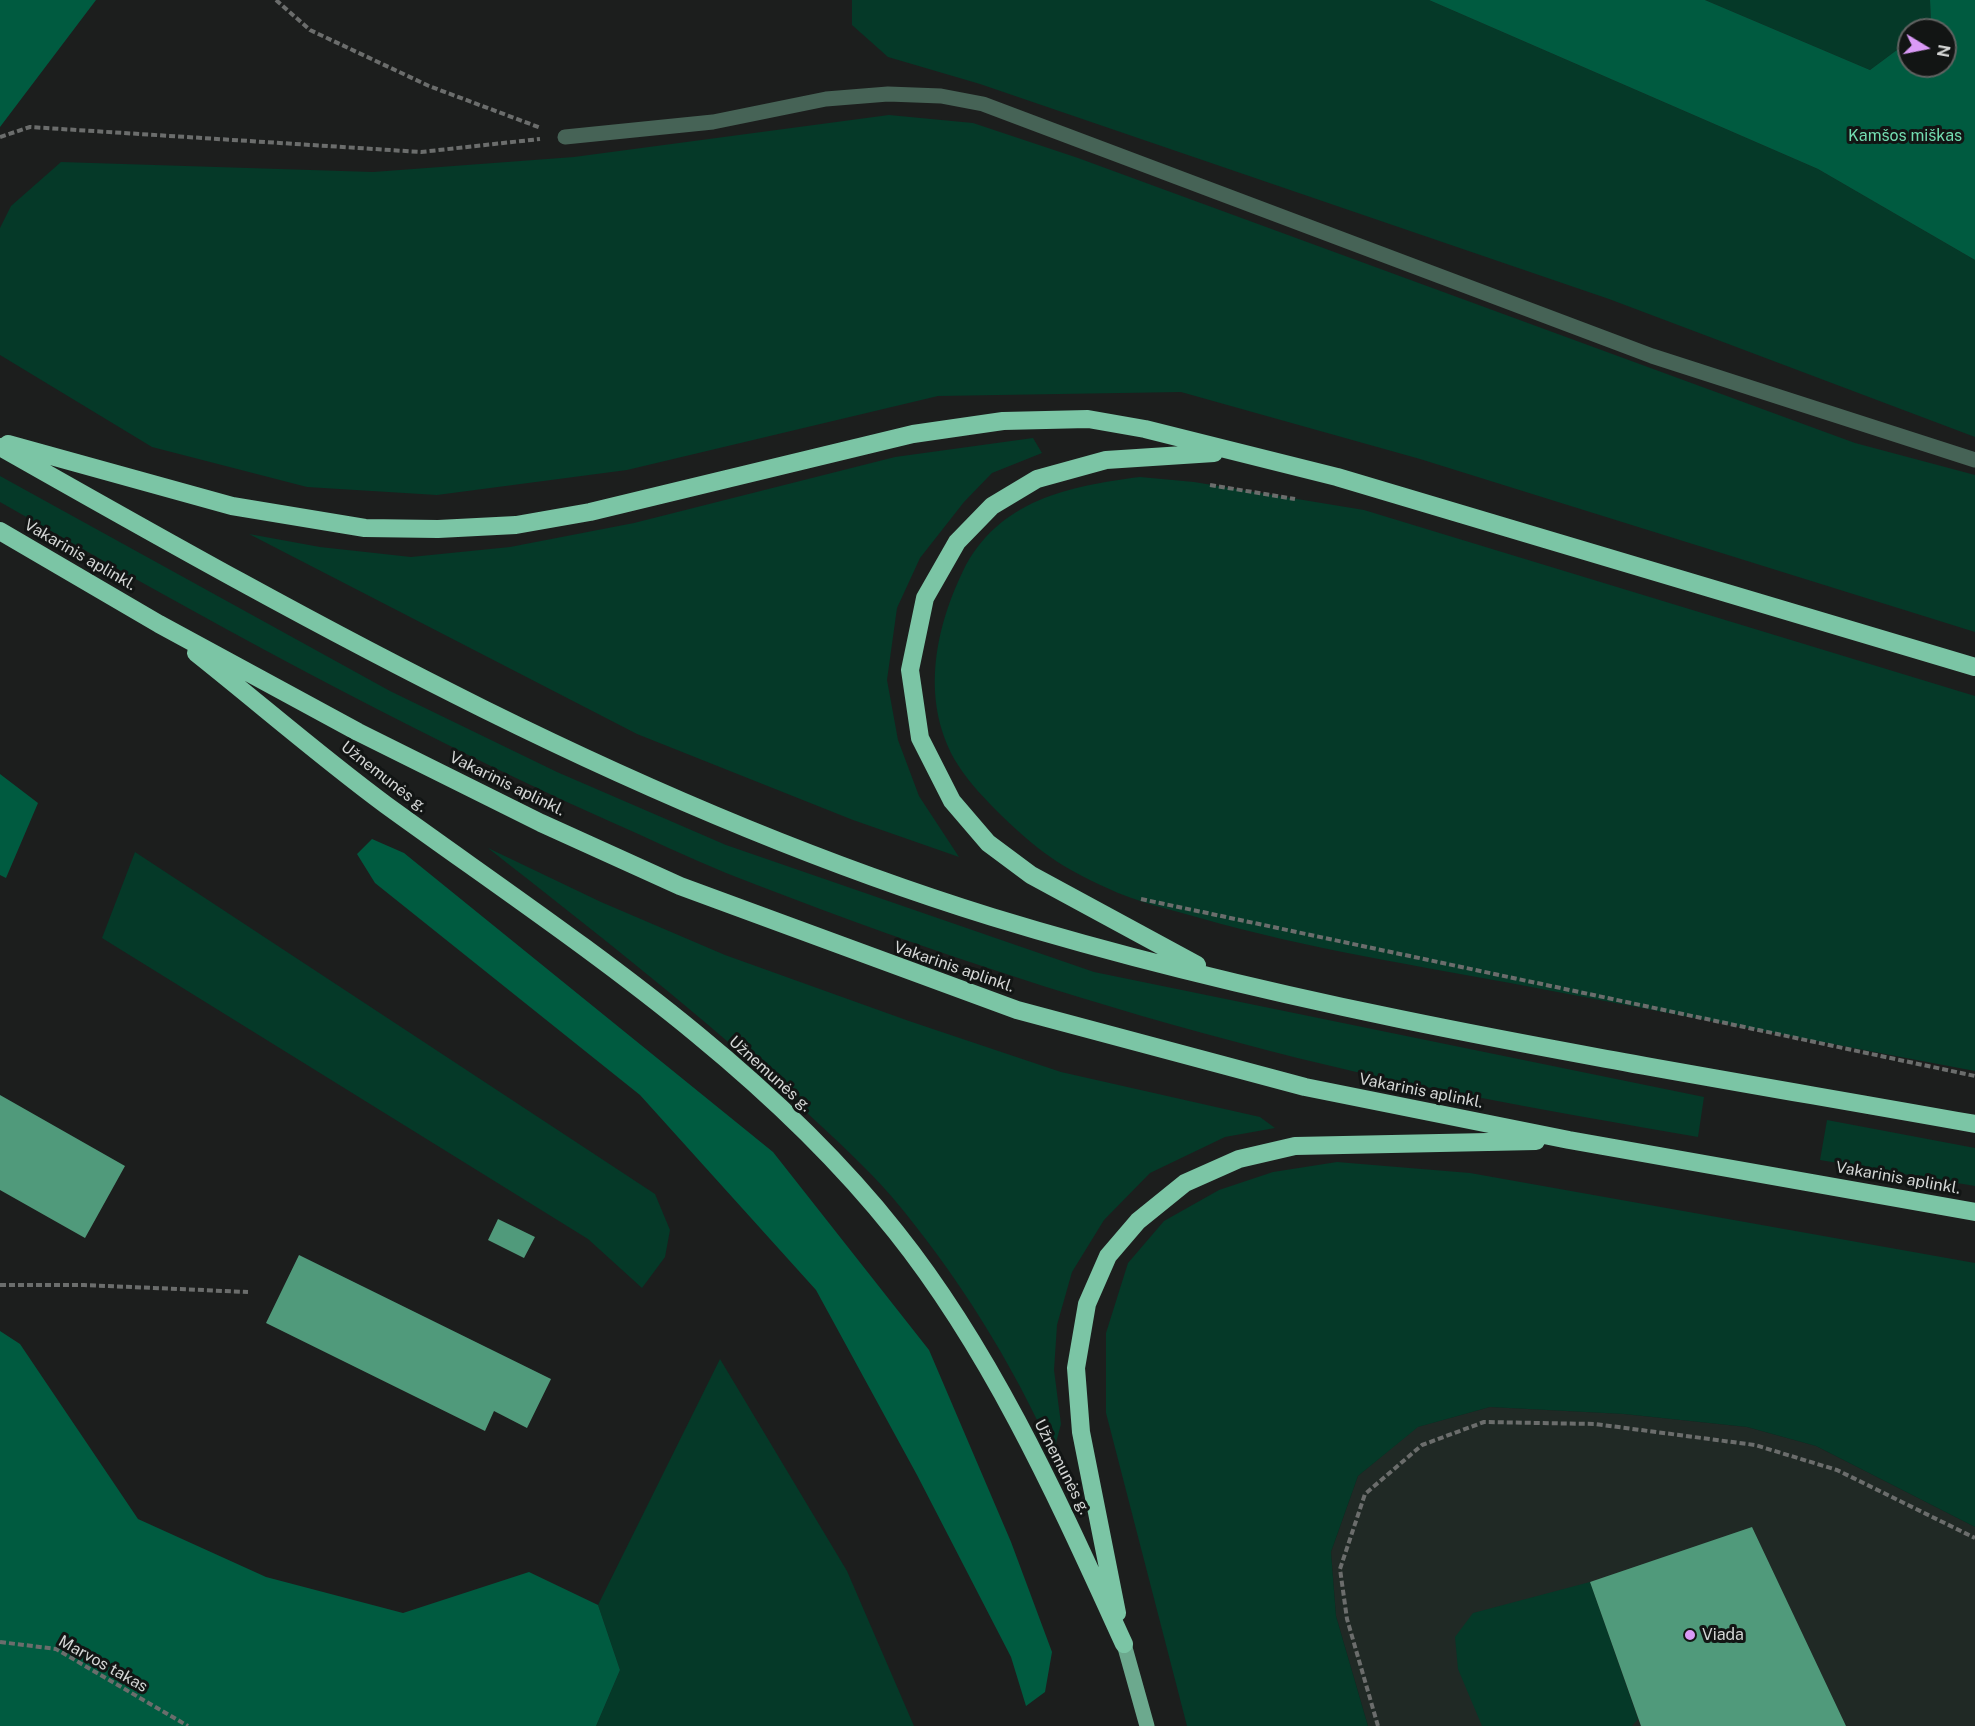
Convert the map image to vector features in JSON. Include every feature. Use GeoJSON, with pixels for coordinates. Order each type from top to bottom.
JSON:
{"type":"FeatureCollection","features":[{"type":"Feature","properties":{"kind":"highway"},"geometry":{"type":"LineString","coordinates":[[0,442],[232,506],[364,528],[427,529],[516,525],[590,512],[913,434],[1003,421],[1088,419],[1145,429],[1337,477],[1975,667]]}},
{"type":"Feature","properties":{"kind":"highway"},"geometry":{"type":"LineString","coordinates":[[0,447],[256,592],[494,715],[629,780],[834,863],[993,917],[1223,979],[1412,1020],[1975,1124]]}},
{"type":"Feature","properties":{"kind":"highway"},"geometry":{"type":"LineString","coordinates":[[1223,979],[1031,875],[988,843],[952,801],[920,738],[910,670],[925,598],[957,542],[992,506],[1037,479],[1106,460],[1231,452]]}},
{"type":"Feature","properties":{"kind":"highway","name":"Vakarinis aplinkl."},"geometry":{"type":"LineString","coordinates":[[0,531],[159,624],[358,732],[540,823],[680,886],[842,948],[1017,1010],[1305,1087],[1569,1140],[1975,1212]]}},
{"type":"Feature","properties":{"kind":"highway","name":"Užnemunės g."},"geometry":{"type":"LineString","coordinates":[[159,624],[382,801],[618,972],[721,1056],[818,1145],[896,1232],[963,1328],[1046,1473],[1124,1644]]}},
{"type":"Feature","properties":{"kind":"highway"},"geometry":{"type":"LineString","coordinates":[[1124,1644],[1081,1432],[1076,1368],[1088,1304],[1108,1256],[1138,1221],[1185,1183],[1239,1159],[1295,1146],[1569,1140]]}},
{"type":"Feature","properties":{"kind":"main road","name":"Užnemunės g."},"geometry":{"type":"LineString","coordinates":[[1124,1644],[1147,1726]]}},
{"type":"Feature","properties":{"kind":"street"},"geometry":{"type":"LineString","coordinates":[[565,137],[713,122],[826,99],[888,94],[941,96],[983,104],[1652,356],[1975,460]]}},
{"type":"Feature","properties":{"kind":"path"},"geometry":{"type":"LineString","coordinates":[[276,0],[310,30],[429,86],[565,137]]}},
{"type":"Feature","properties":{"kind":"path"},"geometry":{"type":"LineString","coordinates":[[0,137],[30,127],[421,152],[565,137]]}},
{"type":"Feature","properties":{"kind":"path"},"geometry":{"type":"LineString","coordinates":[[1206,484],[1297,500]]}},
{"type":"Feature","properties":{"kind":"path"},"geometry":{"type":"LineString","coordinates":[[1131,897],[1975,1076]]}},
{"type":"Feature","properties":{"kind":"path"},"geometry":{"type":"LineString","coordinates":[[0,1285],[84,1285],[248,1292]]}},
{"type":"Feature","properties":{"kind":"path"},"geometry":{"type":"LineString","coordinates":[[1378,1726],[1347,1619],[1340,1569],[1365,1494],[1422,1445],[1484,1422],[1595,1424],[1755,1445],[1838,1470],[1975,1538]]}},
{"type":"Feature","properties":{"kind":"path","name":"Marvos takas"},"geometry":{"type":"LineString","coordinates":[[0,1642],[56,1649],[188,1726]]}},
{"type":"Feature","properties":{"kind":"shaded area"},"geometry":{"type":"Polygon","coordinates":[[[1490,1407],[1624,1414],[1747,1427],[1816,1446],[1975,1527],[1975,1726],[1368,1726],[1336,1616],[1331,1552],[1358,1476],[1417,1427],[1490,1407]]]}},
{"type":"Feature","properties":{"kind":"green space"},"geometry":{"type":"Polygon","coordinates":[[[0,0],[96,0],[0,127],[0,0]]]}},
{"type":"Feature","properties":{"kind":"green space"},"geometry":{"type":"Polygon","coordinates":[[[852,0],[1429,0],[1818,169],[1975,260],[1975,437],[1609,299],[980,84],[888,57],[852,25],[852,0]]]}},
{"type":"Feature","properties":{"kind":"green space","name":"Kamšos miškas"},"geometry":{"type":"Polygon","coordinates":[[[1429,0],[1705,0],[1870,70],[1897,50],[1897,78],[1957,78],[1957,18],[1931,18],[1930,0],[1975,0],[1975,260],[1818,169],[1429,0]]]}},
{"type":"Feature","properties":{"kind":"green space"},"geometry":{"type":"Polygon","coordinates":[[[1705,0],[1930,0],[1931,18],[1897,18],[1897,50],[1870,70],[1705,0]]]}},
{"type":"Feature","properties":{"kind":"green space"},"geometry":{"type":"Polygon","coordinates":[[[889,115],[973,123],[1078,158],[1855,443],[1975,475],[1975,632],[1420,459],[1181,392],[938,396],[627,470],[437,495],[307,487],[152,447],[0,355],[0,228],[11,206],[61,162],[373,172],[574,157],[889,115]]]}},
{"type":"Feature","properties":{"kind":"green space"},"geometry":{"type":"Polygon","coordinates":[[[1033,438],[1042,453],[992,473],[964,502],[920,558],[897,608],[887,680],[898,740],[919,796],[959,857],[853,820],[637,734],[249,534],[320,547],[411,557],[510,547],[634,523],[895,457],[1033,438]]]}},
{"type":"Feature","properties":{"kind":"green space"},"geometry":{"type":"Polygon","coordinates":[[[0,476],[390,691],[557,772],[726,845],[1094,972],[1704,1097],[1698,1137],[1410,1084],[1240,1043],[980,966],[726,873],[453,748],[300,669],[150,587],[0,502],[0,476]]]}},
{"type":"Feature","properties":{"kind":"green space"},"geometry":{"type":"Polygon","coordinates":[[[1140,477],[1194,482],[1364,510],[1975,696],[1975,1071],[1282,939],[1129,897],[1091,881],[1051,857],[1002,816],[984,798],[958,765],[946,742],[935,693],[935,668],[939,643],[953,594],[963,571],[978,547],[995,528],[1016,512],[1062,492],[1087,485],[1140,477]]]}},
{"type":"Feature","properties":{"kind":"green space"},"geometry":{"type":"Polygon","coordinates":[[[0,774],[38,803],[6,878],[0,875],[0,774]]]}},
{"type":"Feature","properties":{"kind":"green space"},"geometry":{"type":"Polygon","coordinates":[[[372,839],[404,853],[773,1152],[929,1350],[1011,1542],[1052,1652],[1045,1692],[1026,1706],[1011,1657],[917,1475],[816,1290],[640,1095],[375,883],[357,854],[372,839]]]}},
{"type":"Feature","properties":{"kind":"green space"},"geometry":{"type":"Polygon","coordinates":[[[488,848],[601,902],[725,955],[909,1021],[1061,1072],[1260,1117],[1275,1128],[1225,1137],[1150,1173],[1104,1220],[1072,1272],[1057,1325],[1054,1370],[1061,1424],[1053,1454],[1020,1386],[982,1320],[916,1226],[882,1186],[828,1132],[728,1042],[650,976],[488,848]]]}},
{"type":"Feature","properties":{"kind":"green space"},"geometry":{"type":"Polygon","coordinates":[[[135,852],[655,1194],[670,1230],[665,1257],[642,1288],[588,1239],[102,938],[135,852]]]}},
{"type":"Feature","properties":{"kind":"green space"},"geometry":{"type":"Polygon","coordinates":[[[1827,1120],[1975,1148],[1975,1186],[1820,1160],[1827,1120]]]}},
{"type":"Feature","properties":{"kind":"green space"},"geometry":{"type":"Polygon","coordinates":[[[1337,1162],[1470,1173],[1975,1263],[1975,1527],[1816,1446],[1747,1427],[1624,1414],[1490,1407],[1418,1427],[1358,1476],[1331,1552],[1336,1616],[1368,1726],[1187,1726],[1106,1413],[1106,1333],[1128,1263],[1164,1221],[1219,1190],[1273,1172],[1337,1162]]]}},
{"type":"Feature","properties":{"kind":"green space"},"geometry":{"type":"Polygon","coordinates":[[[0,1331],[20,1344],[138,1519],[266,1577],[403,1613],[529,1572],[598,1605],[620,1670],[596,1726],[0,1726],[0,1331]]]}},
{"type":"Feature","properties":{"kind":"green space"},"geometry":{"type":"Polygon","coordinates":[[[720,1359],[847,1571],[914,1726],[596,1726],[620,1670],[598,1605],[720,1359]]]}},
{"type":"Feature","properties":{"kind":"green space"},"geometry":{"type":"Polygon","coordinates":[[[1590,1582],[1638,1719],[1632,1726],[1482,1726],[1458,1669],[1455,1637],[1473,1613],[1590,1582]]]}},
{"type":"Feature","properties":{"kind":"building"},"geometry":{"type":"Polygon","coordinates":[[[0,1095],[125,1166],[85,1238],[0,1190],[0,1095]]]}},
{"type":"Feature","properties":{"kind":"building"},"geometry":{"type":"Polygon","coordinates":[[[498,1219],[535,1237],[524,1258],[488,1240],[498,1219]]]}},
{"type":"Feature","properties":{"kind":"building"},"geometry":{"type":"Polygon","coordinates":[[[299,1255],[551,1379],[527,1428],[494,1411],[485,1431],[266,1323],[299,1255]]]}},
{"type":"Feature","properties":{"kind":"building"},"geometry":{"type":"Polygon","coordinates":[[[1752,1527],[1846,1726],[1641,1726],[1590,1582],[1752,1527]]]}},
{"type":"Feature","properties":{"kind":"place","name":"Viada"},"geometry":{"type":"Point","coordinates":[1690,1635]}}]}
